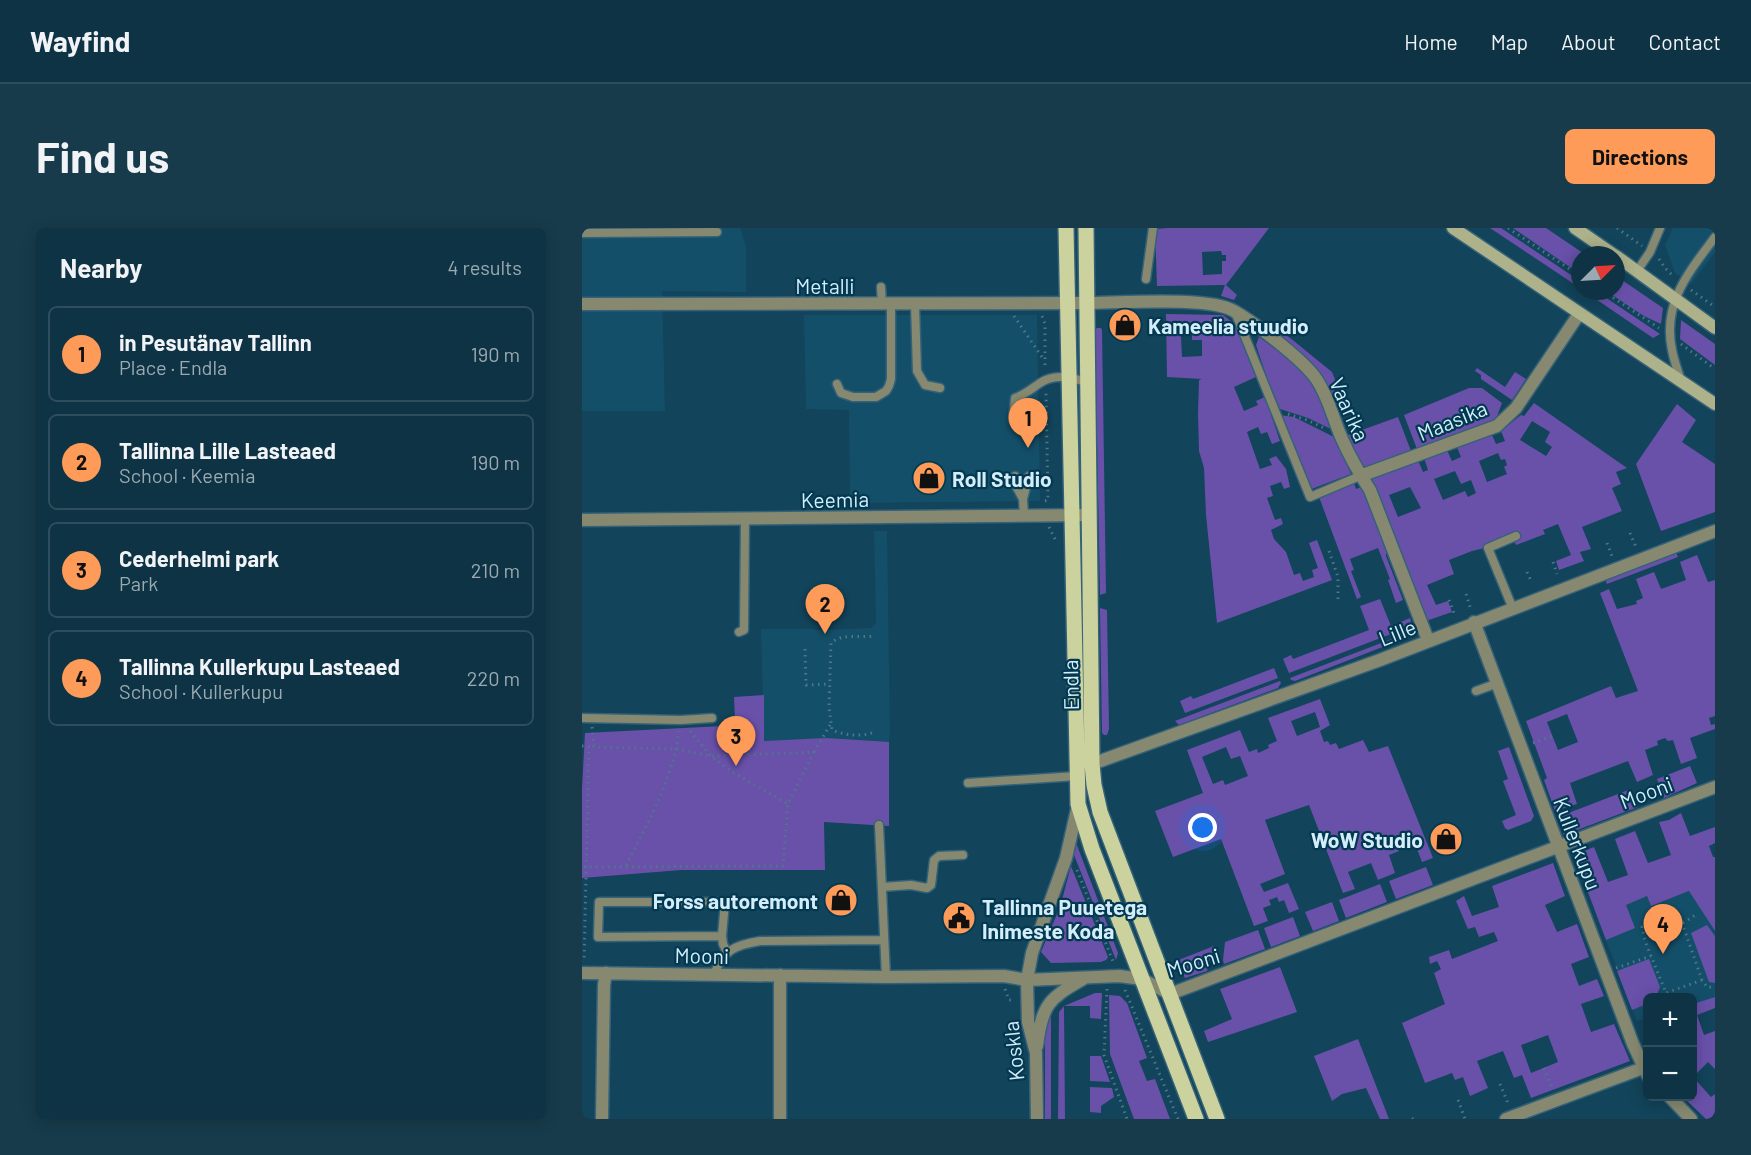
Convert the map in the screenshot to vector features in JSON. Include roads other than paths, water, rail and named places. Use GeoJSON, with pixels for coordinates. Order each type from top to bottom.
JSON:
{"type":"FeatureCollection","features":[{"type":"Feature","properties":{"kind":"main road","name":"Endla"},"geometry":{"type":"LineString","coordinates":[[1066,228],[1074,515],[1078,804],[1092,849],[1196,1119]]}},
{"type":"Feature","properties":{"kind":"main road","name":"Endla"},"geometry":{"type":"LineString","coordinates":[[1086,228],[1094,785],[1100,812],[1217,1119]]}},
{"type":"Feature","properties":{"kind":"main road"},"geometry":{"type":"LineString","coordinates":[[1453,228],[1715,404]]}},
{"type":"Feature","properties":{"kind":"main road"},"geometry":{"type":"LineString","coordinates":[[1575,228],[1601,246]]}},
{"type":"Feature","properties":{"kind":"main road"},"geometry":{"type":"LineString","coordinates":[[1625,263],[1715,328]]}},
{"type":"Feature","properties":{"kind":"street","name":"Vaarika"},"geometry":{"type":"LineString","coordinates":[[1068,303],[1214,304],[1235,311],[1275,340],[1311,371],[1324,392],[1341,438],[1360,476],[1370,490],[1428,640]]}},
{"type":"Feature","properties":{"kind":"street","name":"Metalli"},"geometry":{"type":"LineString","coordinates":[[582,304],[1068,303]]}},
{"type":"Feature","properties":{"kind":"street","name":"Maasika"},"geometry":{"type":"LineString","coordinates":[[1360,476],[1497,426],[1516,408],[1579,314]]}},
{"type":"Feature","properties":{"kind":"street","name":"Keemia"},"geometry":{"type":"LineString","coordinates":[[582,520],[1089,515]]}},
{"type":"Feature","properties":{"kind":"street","name":"Lille"},"geometry":{"type":"LineString","coordinates":[[1092,764],[1290,693],[1715,531]]}},
{"type":"Feature","properties":{"kind":"street","name":"Kullerkupu"},"geometry":{"type":"LineString","coordinates":[[1474,622],[1643,1067]]}},
{"type":"Feature","properties":{"kind":"street","name":"Mooni"},"geometry":{"type":"LineString","coordinates":[[583,973],[886,977],[1004,976],[1027,980],[1119,976],[1142,979],[1170,994],[1715,787]]}},
{"type":"Feature","properties":{"kind":"street","name":"Koskla"},"geometry":{"type":"LineString","coordinates":[[1037,1119],[1036,1053],[1028,1022],[1027,980],[1032,953],[1066,858],[1078,804]]}},
{"type":"Feature","properties":{"kind":"street"},"geometry":{"type":"LineString","coordinates":[[602,1119],[606,973]]}},
{"type":"Feature","properties":{"kind":"street"},"geometry":{"type":"LineString","coordinates":[[780,975],[780,1119]]}},
{"type":"Feature","properties":{"kind":"street"},"geometry":{"type":"LineString","coordinates":[[1036,1053],[1040,1020],[1049,1002],[1060,992],[1084,978]]}},
{"type":"Feature","properties":{"kind":"street"},"geometry":{"type":"LineString","coordinates":[[1507,1113],[1643,1073]]}},
{"type":"Feature","properties":{"kind":"street"},"geometry":{"type":"LineString","coordinates":[[1674,1101],[1691,1119]]}},
{"type":"Feature","properties":{"kind":"lane"},"geometry":{"type":"LineString","coordinates":[[1146,279],[1153,228]]}},
{"type":"Feature","properties":{"kind":"lane"},"geometry":{"type":"LineString","coordinates":[[1637,271],[1650,252],[1660,228]]}},
{"type":"Feature","properties":{"kind":"lane"},"geometry":{"type":"LineString","coordinates":[[582,233],[717,232]]}},
{"type":"Feature","properties":{"kind":"lane"},"geometry":{"type":"LineString","coordinates":[[1681,381],[1671,349],[1670,326],[1674,300],[1682,284],[1715,237]]}},
{"type":"Feature","properties":{"kind":"lane"},"geometry":{"type":"LineString","coordinates":[[837,384],[841,393],[853,397],[876,397],[886,392],[891,379],[886,304],[881,287]]}},
{"type":"Feature","properties":{"kind":"lane"},"geometry":{"type":"LineString","coordinates":[[915,304],[917,371],[925,385],[940,388]]}},
{"type":"Feature","properties":{"kind":"lane"},"geometry":{"type":"LineString","coordinates":[[1235,311],[1310,497],[1360,476]]}},
{"type":"Feature","properties":{"kind":"lane"},"geometry":{"type":"LineString","coordinates":[[1013,420],[1015,398],[1028,397],[1045,380],[1070,376],[1088,383]]}},
{"type":"Feature","properties":{"kind":"lane"},"geometry":{"type":"LineString","coordinates":[[1015,476],[1015,484],[1023,499]]}},
{"type":"Feature","properties":{"kind":"lane"},"geometry":{"type":"LineString","coordinates":[[1024,516],[1023,499],[1029,476]]}},
{"type":"Feature","properties":{"kind":"lane"},"geometry":{"type":"LineString","coordinates":[[739,632],[744,630],[745,519]]}},
{"type":"Feature","properties":{"kind":"lane"},"geometry":{"type":"LineString","coordinates":[[1513,609],[1488,548],[1516,536]]}},
{"type":"Feature","properties":{"kind":"lane"},"geometry":{"type":"LineString","coordinates":[[1476,691],[1498,683]]}},
{"type":"Feature","properties":{"kind":"lane"},"geometry":{"type":"LineString","coordinates":[[586,718],[681,720],[712,718]]}},
{"type":"Feature","properties":{"kind":"lane"},"geometry":{"type":"LineString","coordinates":[[968,783],[1077,776]]}},
{"type":"Feature","properties":{"kind":"lane"},"geometry":{"type":"LineString","coordinates":[[879,825],[886,977]]}},
{"type":"Feature","properties":{"kind":"lane"},"geometry":{"type":"LineString","coordinates":[[882,887],[911,885],[927,888],[931,885],[934,860],[939,856],[963,855]]}},
{"type":"Feature","properties":{"kind":"lane"},"geometry":{"type":"LineString","coordinates":[[722,936],[598,937],[599,902],[725,902],[722,936],[723,944],[728,952]]}},
{"type":"Feature","properties":{"kind":"lane"},"geometry":{"type":"LineString","coordinates":[[714,974],[719,962],[728,952],[744,944],[760,941],[884,940]]}},
{"type":"Feature","properties":{"kind":"place","name":"Kameelia stuudio"},"geometry":{"type":"Point","coordinates":[1125,325]}},
{"type":"Feature","properties":{"kind":"place","name":"in Pesutänav Tallinn"},"geometry":{"type":"Point","coordinates":[1028,448]}},
{"type":"Feature","properties":{"kind":"place","name":"Roll Studio"},"geometry":{"type":"Point","coordinates":[929,478]}},
{"type":"Feature","properties":{"kind":"place","name":"Tallinna Lille Lasteaed"},"geometry":{"type":"Point","coordinates":[825,634]}},
{"type":"Feature","properties":{"kind":"place","name":"Cederhelmi park"},"geometry":{"type":"Point","coordinates":[736,766]}},
{"type":"Feature","properties":{"kind":"place","name":"WoW Studio"},"geometry":{"type":"Point","coordinates":[1446,839]}},
{"type":"Feature","properties":{"kind":"place","name":"Forss autoremont"},"geometry":{"type":"Point","coordinates":[841,900]}},
{"type":"Feature","properties":{"kind":"place","name":"Tallinna Puuetega Inimeste Koda"},"geometry":{"type":"Point","coordinates":[959,918]}},
{"type":"Feature","properties":{"kind":"place","name":"Tallinna Kullerkupu Lasteaed"},"geometry":{"type":"Point","coordinates":[1663,954]}}]}
